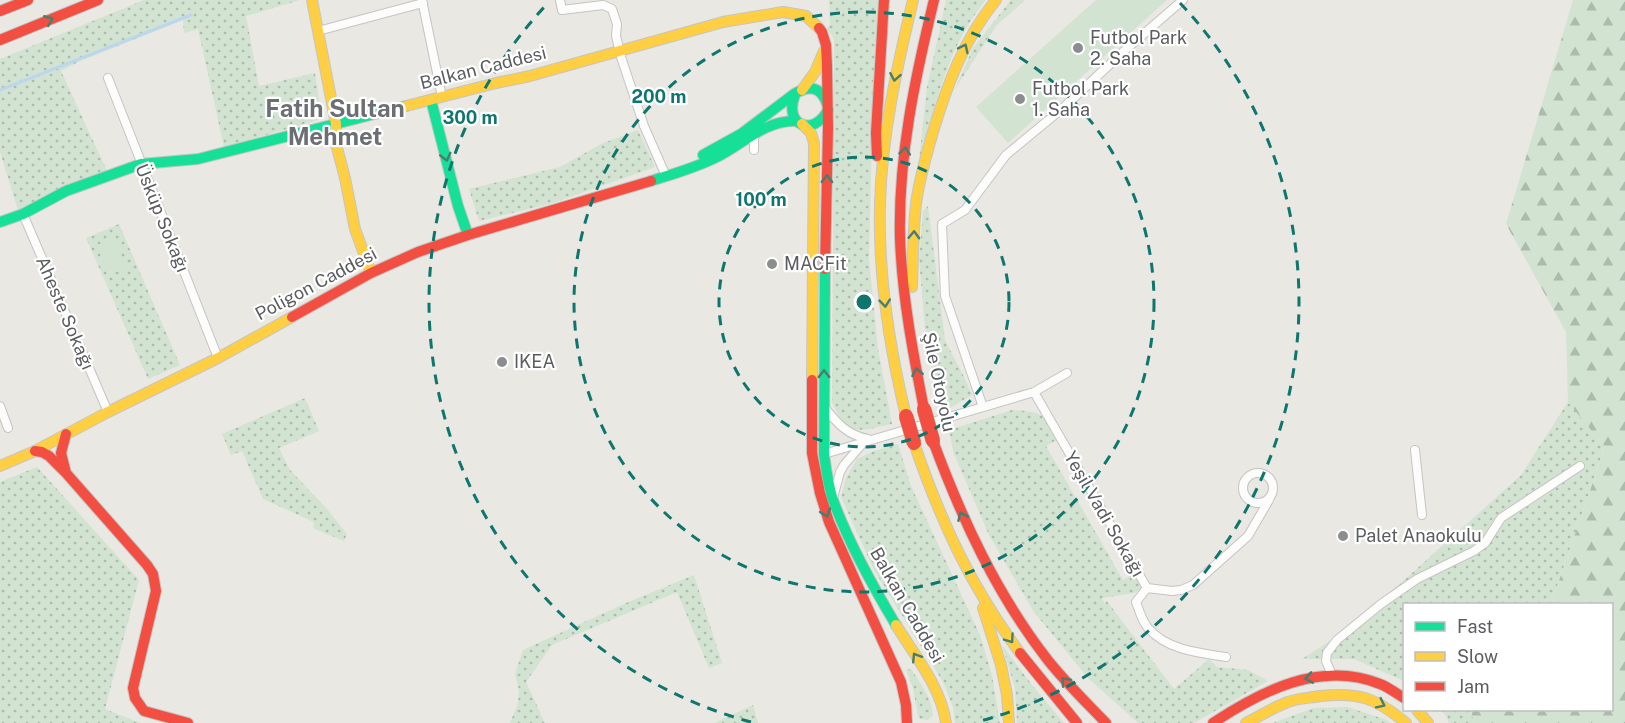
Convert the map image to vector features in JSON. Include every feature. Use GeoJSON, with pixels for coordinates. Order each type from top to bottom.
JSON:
{"type":"FeatureCollection","features":[{"type":"Feature","properties":{"kind":"main road"},"geometry":{"type":"LineString","coordinates":[[0,11],[28,0]]}},
{"type":"Feature","properties":{"kind":"main road"},"geometry":{"type":"LineString","coordinates":[[0,40],[98,0]]}},
{"type":"Feature","properties":{"kind":"main road"},"geometry":{"type":"LineString","coordinates":[[312,0],[336,124],[336,144],[355,229],[371,273]]}},
{"type":"Feature","properties":{"kind":"main road"},"geometry":{"type":"LineString","coordinates":[[880,203],[876,133],[884,0]]}},
{"type":"Feature","properties":{"kind":"main road"},"geometry":{"type":"LineString","coordinates":[[880,203],[891,102],[900,51],[913,0]]}},
{"type":"Feature","properties":{"kind":"main road","name":"Şile Otoyolu"},"geometry":{"type":"LineString","coordinates":[[934,0],[917,72],[903,165],[900,236],[910,335],[924,409],[954,498],[991,576],[1046,659],[1106,723]]}},
{"type":"Feature","properties":{"kind":"main road"},"geometry":{"type":"LineString","coordinates":[[910,335],[915,212],[924,161],[950,77],[967,41],[996,0]]}},
{"type":"Feature","properties":{"kind":"main road","name":"Balkan Caddesi"},"geometry":{"type":"LineString","coordinates":[[0,222],[23,214],[66,191],[141,164],[198,159],[530,76],[709,25],[783,12],[806,16],[822,32],[825,45],[828,107],[824,407],[818,455],[844,527],[869,581],[934,686],[944,708],[946,723]]}},
{"type":"Feature","properties":{"kind":"main road"},"geometry":{"type":"LineString","coordinates":[[799,123],[790,110],[793,98],[814,74],[822,60],[825,45]]}},
{"type":"Feature","properties":{"kind":"main road"},"geometry":{"type":"LineString","coordinates":[[813,88],[826,99],[828,107],[826,116],[818,124],[807,126],[788,120],[775,122],[736,147],[706,162],[681,173],[666,176],[677,168],[727,143],[799,91],[813,88]]}},
{"type":"Feature","properties":{"kind":"main road"},"geometry":{"type":"LineString","coordinates":[[437,99],[458,206],[468,235]]}},
{"type":"Feature","properties":{"kind":"main road","name":"Balkan Caddesi"},"geometry":{"type":"LineString","coordinates":[[799,123],[808,129],[814,143],[817,487],[829,522],[892,661],[906,705]]}},
{"type":"Feature","properties":{"kind":"main road","name":"Poligon Caddesi"},"geometry":{"type":"LineString","coordinates":[[0,466],[218,358],[371,273],[418,252],[666,176]]}},
{"type":"Feature","properties":{"kind":"main road","name":"Şile Otoyolu"},"geometry":{"type":"LineString","coordinates":[[880,203],[880,241],[892,357],[906,416],[925,477],[948,535],[978,591],[1010,640],[1077,723]]}},
{"type":"Feature","properties":{"kind":"main road"},"geometry":{"type":"LineString","coordinates":[[66,434],[61,453],[66,473]]}},
{"type":"Feature","properties":{"kind":"main road"},"geometry":{"type":"LineString","coordinates":[[34,451],[49,456],[66,473],[153,574],[156,591],[136,672],[133,688],[135,698],[144,711],[188,723]]}},
{"type":"Feature","properties":{"kind":"main road"},"geometry":{"type":"LineString","coordinates":[[978,591],[1000,665],[1007,695],[1009,723]]}},
{"type":"Feature","properties":{"kind":"main road"},"geometry":{"type":"LineString","coordinates":[[1213,723],[1252,698],[1276,687],[1305,678],[1332,675],[1357,677],[1394,690],[1403,697]]}},
{"type":"Feature","properties":{"kind":"main road"},"geometry":{"type":"LineString","coordinates":[[1246,723],[1288,702],[1343,694],[1370,699],[1388,708],[1406,723]]}},
{"type":"Feature","properties":{"kind":"main road"},"geometry":{"type":"LineString","coordinates":[[906,705],[907,723]]}},
{"type":"Feature","properties":{"kind":"main road"},"geometry":{"type":"LineString","coordinates":[[906,705],[916,723]]}},
{"type":"Feature","properties":{"kind":"main road"},"geometry":{"type":"LineString","coordinates":[[934,723],[944,708]]}},
{"type":"Feature","properties":{"kind":"main road"},"geometry":{"type":"LineString","coordinates":[[1418,711],[1428,723]]}},
{"type":"Feature","properties":{"kind":"street"},"geometry":{"type":"LineString","coordinates":[[560,0],[562,10],[603,4],[612,9],[617,24],[616,36],[619,51],[644,126],[666,176]]}},
{"type":"Feature","properties":{"kind":"street"},"geometry":{"type":"LineString","coordinates":[[983,407],[945,296],[942,225],[964,210],[1006,155],[1063,108],[1124,51],[1184,0]]}},
{"type":"Feature","properties":{"kind":"street"},"geometry":{"type":"LineString","coordinates":[[318,31],[422,2],[437,99]]}},
{"type":"Feature","properties":{"kind":"street","name":"Üsküp Sokağı"},"geometry":{"type":"LineString","coordinates":[[108,78],[218,358]]}},
{"type":"Feature","properties":{"kind":"street"},"geometry":{"type":"LineString","coordinates":[[754,134],[754,150]]}},
{"type":"Feature","properties":{"kind":"street","name":"Aheste Sokağı"},"geometry":{"type":"LineString","coordinates":[[23,214],[108,412]]}},
{"type":"Feature","properties":{"kind":"street"},"geometry":{"type":"LineString","coordinates":[[818,455],[1034,392],[1067,373]]}},
{"type":"Feature","properties":{"kind":"street","name":"Yeşil Vadi Sokağı"},"geometry":{"type":"LineString","coordinates":[[1034,392],[1147,588],[1172,591],[1193,585],[1248,536],[1269,500]]}},
{"type":"Feature","properties":{"kind":"street"},"geometry":{"type":"LineString","coordinates":[[0,406],[8,428]]}},
{"type":"Feature","properties":{"kind":"street"},"geometry":{"type":"LineString","coordinates":[[824,407],[846,431],[868,441]]}},
{"type":"Feature","properties":{"kind":"street"},"geometry":{"type":"LineString","coordinates":[[833,499],[844,465],[868,441]]}},
{"type":"Feature","properties":{"kind":"street"},"geometry":{"type":"LineString","coordinates":[[1415,450],[1422,515]]}},
{"type":"Feature","properties":{"kind":"street"},"geometry":{"type":"LineString","coordinates":[[1332,675],[1326,662],[1327,653],[1337,640],[1381,604],[1417,579],[1474,551],[1485,543],[1501,518],[1580,466]]}},
{"type":"Feature","properties":{"kind":"street"},"geometry":{"type":"LineString","coordinates":[[1147,588],[1136,602],[1146,627],[1165,642],[1188,651],[1226,657]]}},
{"type":"Feature","properties":{"kind":"green space"},"geometry":{"type":"Polygon","coordinates":[[[144,0],[300,0],[246,16],[259,86],[315,73],[322,119],[224,147],[198,29],[184,33],[183,20],[61,71],[107,171],[18,210],[0,152],[0,59],[144,0]]]}},
{"type":"Feature","properties":{"kind":"green space"},"geometry":{"type":"Polygon","coordinates":[[[829,0],[879,0],[873,93],[869,260],[878,349],[892,424],[863,430],[850,427],[844,422],[832,403],[834,39],[827,29],[830,24],[829,0]]]}},
{"type":"Feature","properties":{"kind":"green space"},"geometry":{"type":"Polygon","coordinates":[[[946,0],[986,0],[972,18],[951,59],[936,102],[918,169],[927,87],[946,0]]]}},
{"type":"Feature","properties":{"kind":"green space"},"geometry":{"type":"Polygon","coordinates":[[[1011,0],[1025,0],[996,26],[955,89],[973,48],[1011,0]]]}},
{"type":"Feature","properties":{"kind":"green space"},"geometry":{"type":"Polygon","coordinates":[[[1096,0],[1167,0],[1008,143],[976,107],[1096,0]]]}},
{"type":"Feature","properties":{"kind":"green space"},"geometry":{"type":"Polygon","coordinates":[[[1573,0],[1625,0],[1625,723],[1474,723],[1471,711],[1613,711],[1613,603],[1551,603],[1605,447],[1568,402],[1566,332],[1506,224],[1573,0]]]}},
{"type":"Feature","properties":{"kind":"green space"},"geometry":{"type":"Polygon","coordinates":[[[638,130],[655,167],[553,203],[479,221],[469,189],[560,167],[601,144],[638,130]]]}},
{"type":"Feature","properties":{"kind":"green space"},"geometry":{"type":"Polygon","coordinates":[[[928,206],[945,340],[972,395],[941,413],[925,328],[919,259],[923,211],[928,206]]]}},
{"type":"Feature","properties":{"kind":"green space"},"geometry":{"type":"Polygon","coordinates":[[[119,224],[180,365],[148,379],[86,238],[119,224]]]}},
{"type":"Feature","properties":{"kind":"green space"},"geometry":{"type":"Polygon","coordinates":[[[114,238],[127,268],[109,275],[97,245],[114,238]]]}},
{"type":"Feature","properties":{"kind":"green space"},"geometry":{"type":"Polygon","coordinates":[[[305,398],[319,431],[279,448],[290,470],[347,534],[344,541],[313,528],[314,522],[263,499],[242,451],[231,455],[222,434],[305,398]]]}},
{"type":"Feature","properties":{"kind":"green space"},"geometry":{"type":"Polygon","coordinates":[[[1568,402],[1605,446],[1551,603],[1403,603],[1403,681],[1354,659],[1302,659],[1333,639],[1410,575],[1521,475],[1568,402]]]}},
{"type":"Feature","properties":{"kind":"green space"},"geometry":{"type":"Polygon","coordinates":[[[1012,410],[1041,415],[1060,438],[1046,446],[1123,580],[1137,572],[1147,588],[1134,593],[1102,598],[1105,604],[1106,600],[1174,689],[1209,659],[1217,667],[1248,670],[1268,681],[1194,723],[1138,723],[1088,678],[1034,612],[989,535],[954,454],[949,430],[1012,410]]]}},
{"type":"Feature","properties":{"kind":"green space"},"geometry":{"type":"Polygon","coordinates":[[[898,444],[911,486],[980,635],[992,675],[1000,723],[955,723],[953,707],[943,682],[874,570],[841,497],[846,478],[857,459],[898,444]]]}},
{"type":"Feature","properties":{"kind":"green space"},"geometry":{"type":"Polygon","coordinates":[[[37,467],[139,580],[105,709],[140,723],[0,723],[0,482],[37,467]]]}},
{"type":"Feature","properties":{"kind":"green space"},"geometry":{"type":"Polygon","coordinates":[[[694,575],[722,663],[709,668],[677,592],[552,645],[526,682],[545,723],[510,723],[518,703],[519,690],[515,674],[523,650],[694,575]]]}},
{"type":"Feature","properties":{"kind":"green space"},"geometry":{"type":"Polygon","coordinates":[[[1002,645],[1064,723],[1017,723],[1015,688],[1002,645]]]}},
{"type":"Feature","properties":{"kind":"green space"},"geometry":{"type":"Polygon","coordinates":[[[911,669],[930,703],[933,715],[928,720],[920,719],[918,716],[913,688],[906,670],[911,669]]]}},
{"type":"Feature","properties":{"kind":"green space"},"geometry":{"type":"Polygon","coordinates":[[[753,705],[758,723],[714,723],[753,705]]]}},
{"type":"Feature","properties":{"kind":"green space"},"geometry":{"type":"Polygon","coordinates":[[[1347,707],[1390,723],[1273,723],[1313,708],[1347,707]]]}},
{"type":"Feature","properties":{"kind":"green space"},"geometry":{"type":"Polygon","coordinates":[[[1441,711],[1471,711],[1474,723],[1449,723],[1441,711]]]}},
{"type":"Feature","properties":{"kind":"waterway"},"geometry":{"type":"LineString","coordinates":[[0,90],[191,15]]}},
{"type":"Feature","properties":{"kind":"traffic: fast"},"geometry":{"type":"LineString","coordinates":[[703,155],[741,134],[799,91],[814,89],[821,94],[827,104]]}},
{"type":"Feature","properties":{"kind":"traffic: fast"},"geometry":{"type":"LineString","coordinates":[[795,95],[792,105],[793,114],[801,124],[815,124],[828,110]]}},
{"type":"Feature","properties":{"kind":"traffic: fast"},"geometry":{"type":"LineString","coordinates":[[431,100],[458,206],[468,235]]}},
{"type":"Feature","properties":{"kind":"traffic: fast"},"geometry":{"type":"LineString","coordinates":[[0,222],[23,214],[66,191],[141,164],[198,159],[406,106]]}},
{"type":"Feature","properties":{"kind":"traffic: fast"},"geometry":{"type":"LineString","coordinates":[[651,181],[709,161],[774,124],[796,121]]}},
{"type":"Feature","properties":{"kind":"traffic: fast"},"geometry":{"type":"LineString","coordinates":[[825,269],[824,454],[828,483],[839,516],[854,548],[896,625]]}},
{"type":"Feature","properties":{"kind":"traffic: slow"},"geometry":{"type":"LineString","coordinates":[[312,0],[336,124],[336,144],[355,229],[371,273]]}},
{"type":"Feature","properties":{"kind":"traffic: slow"},"geometry":{"type":"LineString","coordinates":[[906,416],[894,363],[886,310],[881,257],[880,203],[887,126],[913,0]]}},
{"type":"Feature","properties":{"kind":"traffic: slow"},"geometry":{"type":"LineString","coordinates":[[912,287],[916,204],[933,132],[958,63],[975,30],[996,0]]}},
{"type":"Feature","properties":{"kind":"traffic: slow"},"geometry":{"type":"LineString","coordinates":[[406,106],[530,76],[723,22],[783,12],[806,16],[819,28]]}},
{"type":"Feature","properties":{"kind":"traffic: slow"},"geometry":{"type":"LineString","coordinates":[[802,90],[815,72],[824,51]]}},
{"type":"Feature","properties":{"kind":"traffic: slow"},"geometry":{"type":"LineString","coordinates":[[802,124],[811,133],[814,143],[812,380]]}},
{"type":"Feature","properties":{"kind":"traffic: slow"},"geometry":{"type":"LineString","coordinates":[[0,466],[35,451],[218,358],[292,317]]}},
{"type":"Feature","properties":{"kind":"traffic: slow"},"geometry":{"type":"LineString","coordinates":[[914,443],[935,500],[958,552],[986,603],[1020,653]]}},
{"type":"Feature","properties":{"kind":"traffic: slow"},"geometry":{"type":"LineString","coordinates":[[983,608],[1001,665],[1007,695],[1009,723]]}},
{"type":"Feature","properties":{"kind":"traffic: slow"},"geometry":{"type":"LineString","coordinates":[[896,625],[933,684],[946,723]]}},
{"type":"Feature","properties":{"kind":"traffic: slow"},"geometry":{"type":"LineString","coordinates":[[1246,723],[1292,701],[1334,695],[1357,696],[1376,702],[1406,723]]}},
{"type":"Feature","properties":{"kind":"traffic: slow"},"geometry":{"type":"LineString","coordinates":[[1418,711],[1428,723]]}},
{"type":"Feature","properties":{"kind":"traffic: jam"},"geometry":{"type":"LineString","coordinates":[[0,11],[28,0]]}},
{"type":"Feature","properties":{"kind":"traffic: jam"},"geometry":{"type":"LineString","coordinates":[[0,40],[98,0]]}},
{"type":"Feature","properties":{"kind":"traffic: jam"},"geometry":{"type":"LineString","coordinates":[[877,156],[876,133],[884,0]]}},
{"type":"Feature","properties":{"kind":"traffic: jam"},"geometry":{"type":"LineString","coordinates":[[924,409],[906,303],[901,260],[900,208],[909,118],[934,0]]}},
{"type":"Feature","properties":{"kind":"traffic: jam"},"geometry":{"type":"LineString","coordinates":[[819,28],[826,45],[827,66],[825,269]]}},
{"type":"Feature","properties":{"kind":"traffic: jam"},"geometry":{"type":"LineString","coordinates":[[292,317],[371,273],[418,252],[651,181]]}},
{"type":"Feature","properties":{"kind":"traffic: jam"},"geometry":{"type":"LineString","coordinates":[[812,380],[812,453],[820,493],[829,522],[901,682],[907,723]]}},
{"type":"Feature","properties":{"kind":"traffic: jam"},"geometry":{"type":"LineString","coordinates":[[924,409],[933,441]]}},
{"type":"Feature","properties":{"kind":"traffic: jam"},"geometry":{"type":"LineString","coordinates":[[906,416],[914,443]]}},
{"type":"Feature","properties":{"kind":"traffic: jam"},"geometry":{"type":"LineString","coordinates":[[66,434],[61,453],[66,473]]}},
{"type":"Feature","properties":{"kind":"traffic: jam"},"geometry":{"type":"LineString","coordinates":[[933,441],[968,527],[996,582],[1029,634],[1054,667],[1106,723]]}},
{"type":"Feature","properties":{"kind":"traffic: jam"},"geometry":{"type":"LineString","coordinates":[[35,451],[49,456],[66,473],[153,574],[156,591],[133,688],[135,698],[144,711],[188,723]]}},
{"type":"Feature","properties":{"kind":"traffic: jam"},"geometry":{"type":"LineString","coordinates":[[1020,653],[1077,723]]}},
{"type":"Feature","properties":{"kind":"traffic: jam"},"geometry":{"type":"LineString","coordinates":[[1213,723],[1271,690],[1314,677],[1336,675],[1358,677],[1383,685],[1403,697]]}},
{"type":"Feature","properties":{"kind":"place","name":"Futbol Park 2. Saha"},"geometry":{"type":"Point","coordinates":[1078,48]}},
{"type":"Feature","properties":{"kind":"place","name":"Futbol Park 1. Saha"},"geometry":{"type":"Point","coordinates":[1020,99]}},
{"type":"Feature","properties":{"kind":"place","name":"MACFit"},"geometry":{"type":"Point","coordinates":[772,264]}},
{"type":"Feature","properties":{"kind":"place","name":"IKEA"},"geometry":{"type":"Point","coordinates":[502,362]}},
{"type":"Feature","properties":{"kind":"place","name":"Palet Anaokulu"},"geometry":{"type":"Point","coordinates":[1343,536]}},
{"type":"Feature","properties":{"kind":"district","name":"Fatih Sultan Mehmet"},"geometry":{"type":"Point","coordinates":[335,123]}}]}
